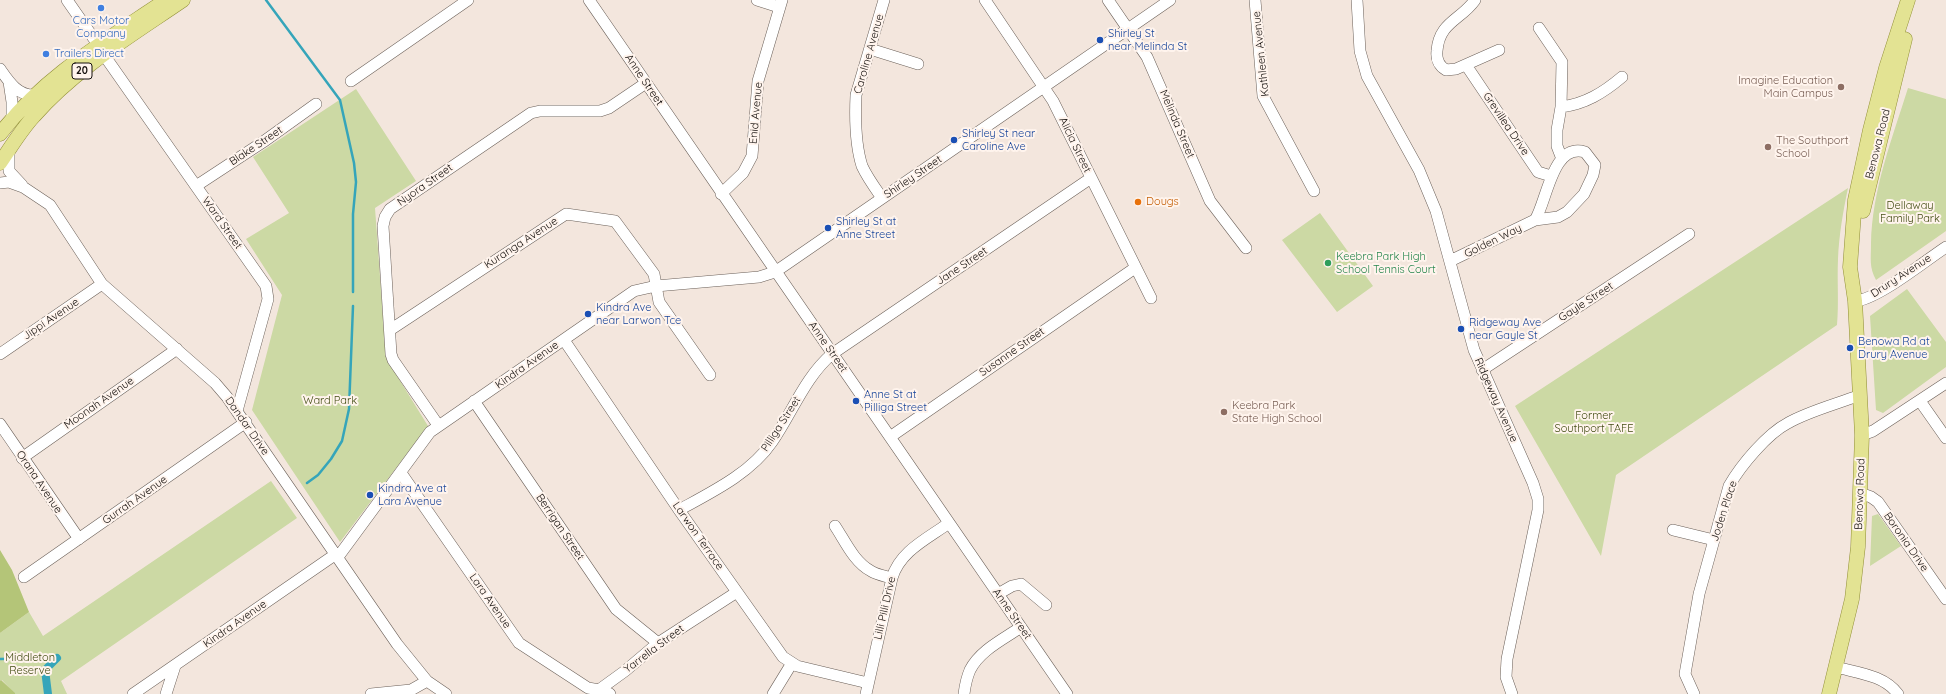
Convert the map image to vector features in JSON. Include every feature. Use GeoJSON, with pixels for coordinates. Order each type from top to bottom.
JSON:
{"type":"FeatureCollection","features":[{"type":"Feature","properties":{"kind":"main road","name":"20"},"geometry":{"type":"LineString","coordinates":[[4,156],[28,123],[45,104],[101,51],[166,0]]}},
{"type":"Feature","properties":{"kind":"main road","name":"20"},"geometry":{"type":"LineString","coordinates":[[0,134],[12,118],[35,95],[67,67],[101,51],[183,0]]}},
{"type":"Feature","properties":{"kind":"main road","name":"Benowa Road"},"geometry":{"type":"LineString","coordinates":[[1829,694],[1855,586],[1860,493],[1862,435],[1854,296],[1850,267],[1855,200],[1872,122],[1908,0]]}},
{"type":"Feature","properties":{"kind":"main road","name":"Benowa Road"},"geometry":{"type":"LineString","coordinates":[[1854,296],[1863,206],[1902,46],[1918,0]]}},
{"type":"Feature","properties":{"kind":"street","name":"Ward Street"},"geometry":{"type":"LineString","coordinates":[[67,0],[101,51],[266,286],[268,299],[237,411]]}},
{"type":"Feature","properties":{"kind":"street"},"geometry":{"type":"LineString","coordinates":[[351,81],[468,0]]}},
{"type":"Feature","properties":{"kind":"street","name":"Anne Street"},"geometry":{"type":"LineString","coordinates":[[589,0],[721,194],[1067,694]]}},
{"type":"Feature","properties":{"kind":"street"},"geometry":{"type":"LineString","coordinates":[[757,0],[780,4]]}},
{"type":"Feature","properties":{"kind":"street","name":"Caroline Avenue"},"geometry":{"type":"LineString","coordinates":[[882,198],[863,166],[856,126],[856,95],[884,0]]}},
{"type":"Feature","properties":{"kind":"street","name":"Alicia Street"},"geometry":{"type":"LineString","coordinates":[[985,0],[1044,86],[1151,298]]}},
{"type":"Feature","properties":{"kind":"street","name":"Melinda Street"},"geometry":{"type":"LineString","coordinates":[[1108,0],[1128,28],[1154,71],[1210,201],[1246,248]]}},
{"type":"Feature","properties":{"kind":"street","name":"Shirley Street"},"geometry":{"type":"LineString","coordinates":[[775,272],[1170,0]]}},
{"type":"Feature","properties":{"kind":"street","name":"Kathleen Avenue"},"geometry":{"type":"LineString","coordinates":[[1255,0],[1263,96],[1314,191]]}},
{"type":"Feature","properties":{"kind":"street","name":"Ridgeway Avenue"},"geometry":{"type":"LineString","coordinates":[[1357,0],[1360,51],[1367,76],[1429,191],[1474,350],[1533,483],[1538,499],[1537,517],[1506,659],[1506,678],[1510,693]]}},
{"type":"Feature","properties":{"kind":"street"},"geometry":{"type":"LineString","coordinates":[[1475,0],[1444,29],[1437,47],[1437,59],[1444,69],[1456,69],[1499,50]]}},
{"type":"Feature","properties":{"kind":"street","name":"Enid Avenue"},"geometry":{"type":"LineString","coordinates":[[721,194],[743,172],[752,156],[758,81],[780,4]]}},
{"type":"Feature","properties":{"kind":"street"},"geometry":{"type":"LineString","coordinates":[[1539,28],[1562,62],[1561,107],[1557,146],[1562,159]]}},
{"type":"Feature","properties":{"kind":"street"},"geometry":{"type":"LineString","coordinates":[[870,49],[918,64]]}},
{"type":"Feature","properties":{"kind":"street","name":"Grevillea Drive"},"geometry":{"type":"LineString","coordinates":[[1466,65],[1538,172],[1551,176]]}},
{"type":"Feature","properties":{"kind":"street"},"geometry":{"type":"LineString","coordinates":[[0,69],[9,82],[24,94],[35,95]]}},
{"type":"Feature","properties":{"kind":"street"},"geometry":{"type":"LineString","coordinates":[[1561,107],[1591,99],[1622,77]]}},
{"type":"Feature","properties":{"kind":"street"},"geometry":{"type":"LineString","coordinates":[[9,82],[12,102],[12,118]]}},
{"type":"Feature","properties":{"kind":"street","name":"Nyora Street"},"geometry":{"type":"LineString","coordinates":[[438,425],[393,360],[390,348],[384,226],[385,217],[390,209],[531,113],[540,111],[600,111],[610,108],[646,83]]}},
{"type":"Feature","properties":{"kind":"street","name":"Blake Street"},"geometry":{"type":"LineString","coordinates":[[196,186],[263,142],[316,104]]}},
{"type":"Feature","properties":{"kind":"street","name":"Golden Way"},"geometry":{"type":"LineString","coordinates":[[1450,261],[1535,220],[1558,217],[1566,212],[1584,194],[1590,184],[1595,165],[1589,155],[1585,152],[1576,150],[1570,152],[1562,159],[1551,176],[1544,204],[1535,220]]}},
{"type":"Feature","properties":{"kind":"street","name":"Dandar Drive"},"geometry":{"type":"LineString","coordinates":[[4,156],[9,171],[24,187],[50,205],[102,284],[215,384],[246,422],[397,644],[427,680],[440,692]]}},
{"type":"Feature","properties":{"kind":"street","name":"Jane Street"},"geometry":{"type":"LineString","coordinates":[[832,354],[1091,178]]}},
{"type":"Feature","properties":{"kind":"street","name":"Dandar Drive"},"geometry":{"type":"LineString","coordinates":[[0,183],[9,182],[24,187]]}},
{"type":"Feature","properties":{"kind":"street","name":"Kuranga Avenue"},"geometry":{"type":"LineString","coordinates":[[390,330],[566,214],[615,221],[654,274],[660,302],[710,375]]}},
{"type":"Feature","properties":{"kind":"street","name":"Gayle Street"},"geometry":{"type":"LineString","coordinates":[[1482,370],[1689,234]]}},
{"type":"Feature","properties":{"kind":"street","name":"Drury Avenue"},"geometry":{"type":"LineString","coordinates":[[1854,296],[1863,300],[1876,294],[1946,247]]}},
{"type":"Feature","properties":{"kind":"street","name":"Susanne Street"},"geometry":{"type":"LineString","coordinates":[[890,437],[1135,268]]}},
{"type":"Feature","properties":{"kind":"street","name":"Kindra Avenue"},"geometry":{"type":"LineString","coordinates":[[134,694],[337,556],[401,473],[430,432],[438,425],[634,292],[656,286],[747,278],[775,272]]}},
{"type":"Feature","properties":{"kind":"street","name":"Jippi Avenue"},"geometry":{"type":"LineString","coordinates":[[0,354],[102,284]]}},
{"type":"Feature","properties":{"kind":"street","name":"Larwon Terrace"},"geometry":{"type":"LineString","coordinates":[[564,340],[679,510],[779,652],[792,663],[868,682]]}},
{"type":"Feature","properties":{"kind":"street","name":"Moonah Avenue"},"geometry":{"type":"LineString","coordinates":[[22,458],[177,349]]}},
{"type":"Feature","properties":{"kind":"street","name":"Pilliga Street"},"geometry":{"type":"LineString","coordinates":[[679,510],[722,485],[757,460],[772,443],[809,380],[832,354]]}},
{"type":"Feature","properties":{"kind":"street"},"geometry":{"type":"LineString","coordinates":[[1862,435],[1873,430],[1920,401],[1946,383]]}},
{"type":"Feature","properties":{"kind":"street","name":"Joden Place"},"geometry":{"type":"LineString","coordinates":[[1694,694],[1685,674],[1699,594],[1729,486],[1736,474],[1773,433],[1787,423],[1860,395]]}},
{"type":"Feature","properties":{"kind":"street","name":"Berrigan Street"},"geometry":{"type":"LineString","coordinates":[[474,401],[616,609],[658,643]]}},
{"type":"Feature","properties":{"kind":"street"},"geometry":{"type":"LineString","coordinates":[[1920,401],[1946,438]]}},
{"type":"Feature","properties":{"kind":"street","name":"Gurrah Avenue"},"geometry":{"type":"LineString","coordinates":[[24,576],[246,422]]}},
{"type":"Feature","properties":{"kind":"street","name":"Orana Avenue"},"geometry":{"type":"LineString","coordinates":[[0,424],[79,539]]}},
{"type":"Feature","properties":{"kind":"street","name":"Lara Avenue"},"geometry":{"type":"LineString","coordinates":[[401,473],[519,643],[595,692],[610,694]]}},
{"type":"Feature","properties":{"kind":"street","name":"Boronia Drive"},"geometry":{"type":"LineString","coordinates":[[1860,493],[1871,496],[1878,502],[1946,599]]}},
{"type":"Feature","properties":{"kind":"street","name":"Lilli Pilli Drive"},"geometry":{"type":"LineString","coordinates":[[866,694],[892,578],[898,563],[908,552],[949,524]]}},
{"type":"Feature","properties":{"kind":"street"},"geometry":{"type":"LineString","coordinates":[[835,526],[858,561],[872,572],[892,578]]}},
{"type":"Feature","properties":{"kind":"street"},"geometry":{"type":"LineString","coordinates":[[1673,530],[1714,540]]}},
{"type":"Feature","properties":{"kind":"street"},"geometry":{"type":"LineString","coordinates":[[998,594],[1012,586],[1022,584],[1046,605]]}},
{"type":"Feature","properties":{"kind":"street","name":"Yarrella Street"},"geometry":{"type":"LineString","coordinates":[[595,692],[658,643],[737,592]]}},
{"type":"Feature","properties":{"kind":"street"},"geometry":{"type":"LineString","coordinates":[[964,694],[969,671],[976,661],[985,652],[1021,627]]}},
{"type":"Feature","properties":{"kind":"street"},"geometry":{"type":"LineString","coordinates":[[773,694],[792,663]]}},
{"type":"Feature","properties":{"kind":"street"},"geometry":{"type":"LineString","coordinates":[[166,694],[175,666]]}},
{"type":"Feature","properties":{"kind":"street"},"geometry":{"type":"LineString","coordinates":[[1836,667],[1881,679],[1892,686],[1898,694]]}},
{"type":"Feature","properties":{"kind":"street"},"geometry":{"type":"LineString","coordinates":[[371,694],[411,690],[427,680]]}},
{"type":"Feature","properties":{"kind":"green space","name":"Dellaway Family Park"},"geometry":{"type":"Polygon","coordinates":[[[1908,88],[1946,99],[1946,231],[1876,280],[1871,267],[1872,224],[1875,204],[1884,165],[1908,88]]]}},
{"type":"Feature","properties":{"kind":"green space","name":"Ward Park"},"geometry":{"type":"Polygon","coordinates":[[[356,89],[416,181],[375,208],[386,358],[428,426],[340,542],[252,410],[282,295],[246,239],[289,213],[253,157],[356,89]]]}},
{"type":"Feature","properties":{"kind":"green space","name":"Former Southport TAFE"},"geometry":{"type":"Polygon","coordinates":[[[1848,188],[1839,250],[1837,325],[1616,475],[1601,556],[1515,406],[1848,188]]]}},
{"type":"Feature","properties":{"kind":"green space","name":"Keebra Park High School Tennis Court"},"geometry":{"type":"Polygon","coordinates":[[[1320,213],[1373,286],[1337,312],[1282,240],[1320,213]]]}},
{"type":"Feature","properties":{"kind":"green space"},"geometry":{"type":"Polygon","coordinates":[[[1907,289],[1946,342],[1946,367],[1883,413],[1876,410],[1870,316],[1907,289]]]}},
{"type":"Feature","properties":{"kind":"green space","name":"Middleton Reserve"},"geometry":{"type":"Polygon","coordinates":[[[271,481],[297,518],[61,681],[67,694],[15,694],[2,680],[0,681],[0,633],[29,612],[43,636],[271,481]]]}},
{"type":"Feature","properties":{"kind":"green space"},"geometry":{"type":"Polygon","coordinates":[[[1878,514],[1901,546],[1870,566],[1872,516],[1878,514]]]}},
{"type":"Feature","properties":{"kind":"green space"},"geometry":{"type":"Polygon","coordinates":[[[0,550],[12,570],[29,612],[0,633],[0,550]]]}},
{"type":"Feature","properties":{"kind":"green space"},"geometry":{"type":"Polygon","coordinates":[[[1,680],[15,693],[15,694],[0,694],[1,680]]]}},
{"type":"Feature","properties":{"kind":"waterway"},"geometry":{"type":"LineString","coordinates":[[266,0],[340,100],[354,163],[356,182],[353,214],[353,292]]}},
{"type":"Feature","properties":{"kind":"waterway"},"geometry":{"type":"LineString","coordinates":[[307,483],[318,475],[331,459],[342,441],[349,409],[353,306]]}},
{"type":"Feature","properties":{"kind":"waterway"},"geometry":{"type":"LineString","coordinates":[[0,659],[57,658]]}},
{"type":"Feature","properties":{"kind":"waterway"},"geometry":{"type":"LineString","coordinates":[[48,694],[45,670],[57,658]]}},
{"type":"Feature","properties":{"kind":"place","name":"Cars Motor Company"},"geometry":{"type":"Point","coordinates":[101,8]}},
{"type":"Feature","properties":{"kind":"place","name":"Shirley St near Melinda St"},"geometry":{"type":"Point","coordinates":[1100,40]}},
{"type":"Feature","properties":{"kind":"place","name":"Trailers Direct"},"geometry":{"type":"Point","coordinates":[46,54]}},
{"type":"Feature","properties":{"kind":"place","name":"Imagine Education Main Campus"},"geometry":{"type":"Point","coordinates":[1841,87]}},
{"type":"Feature","properties":{"kind":"place","name":"Shirley St near Caroline Ave"},"geometry":{"type":"Point","coordinates":[954,140]}},
{"type":"Feature","properties":{"kind":"place","name":"The Southport School"},"geometry":{"type":"Point","coordinates":[1768,147]}},
{"type":"Feature","properties":{"kind":"place","name":"Dougs"},"geometry":{"type":"Point","coordinates":[1138,202]}},
{"type":"Feature","properties":{"kind":"place","name":"Shirley St at Anne Street"},"geometry":{"type":"Point","coordinates":[828,228]}},
{"type":"Feature","properties":{"kind":"place","name":"Keebra Park High School Tennis Court"},"geometry":{"type":"Point","coordinates":[1328,263]}},
{"type":"Feature","properties":{"kind":"place","name":"Kindra Ave near Larwon Tce"},"geometry":{"type":"Point","coordinates":[588,314]}},
{"type":"Feature","properties":{"kind":"place","name":"Ridgeway Ave near Gayle St"},"geometry":{"type":"Point","coordinates":[1461,329]}},
{"type":"Feature","properties":{"kind":"place","name":"Benowa Rd at Drury Avenue"},"geometry":{"type":"Point","coordinates":[1850,348]}},
{"type":"Feature","properties":{"kind":"place","name":"Anne St at Pilliga Street"},"geometry":{"type":"Point","coordinates":[856,401]}},
{"type":"Feature","properties":{"kind":"place","name":"Keebra Park State High School"},"geometry":{"type":"Point","coordinates":[1224,412]}},
{"type":"Feature","properties":{"kind":"place","name":"Kindra Ave at Lara Avenue"},"geometry":{"type":"Point","coordinates":[370,495]}}]}
